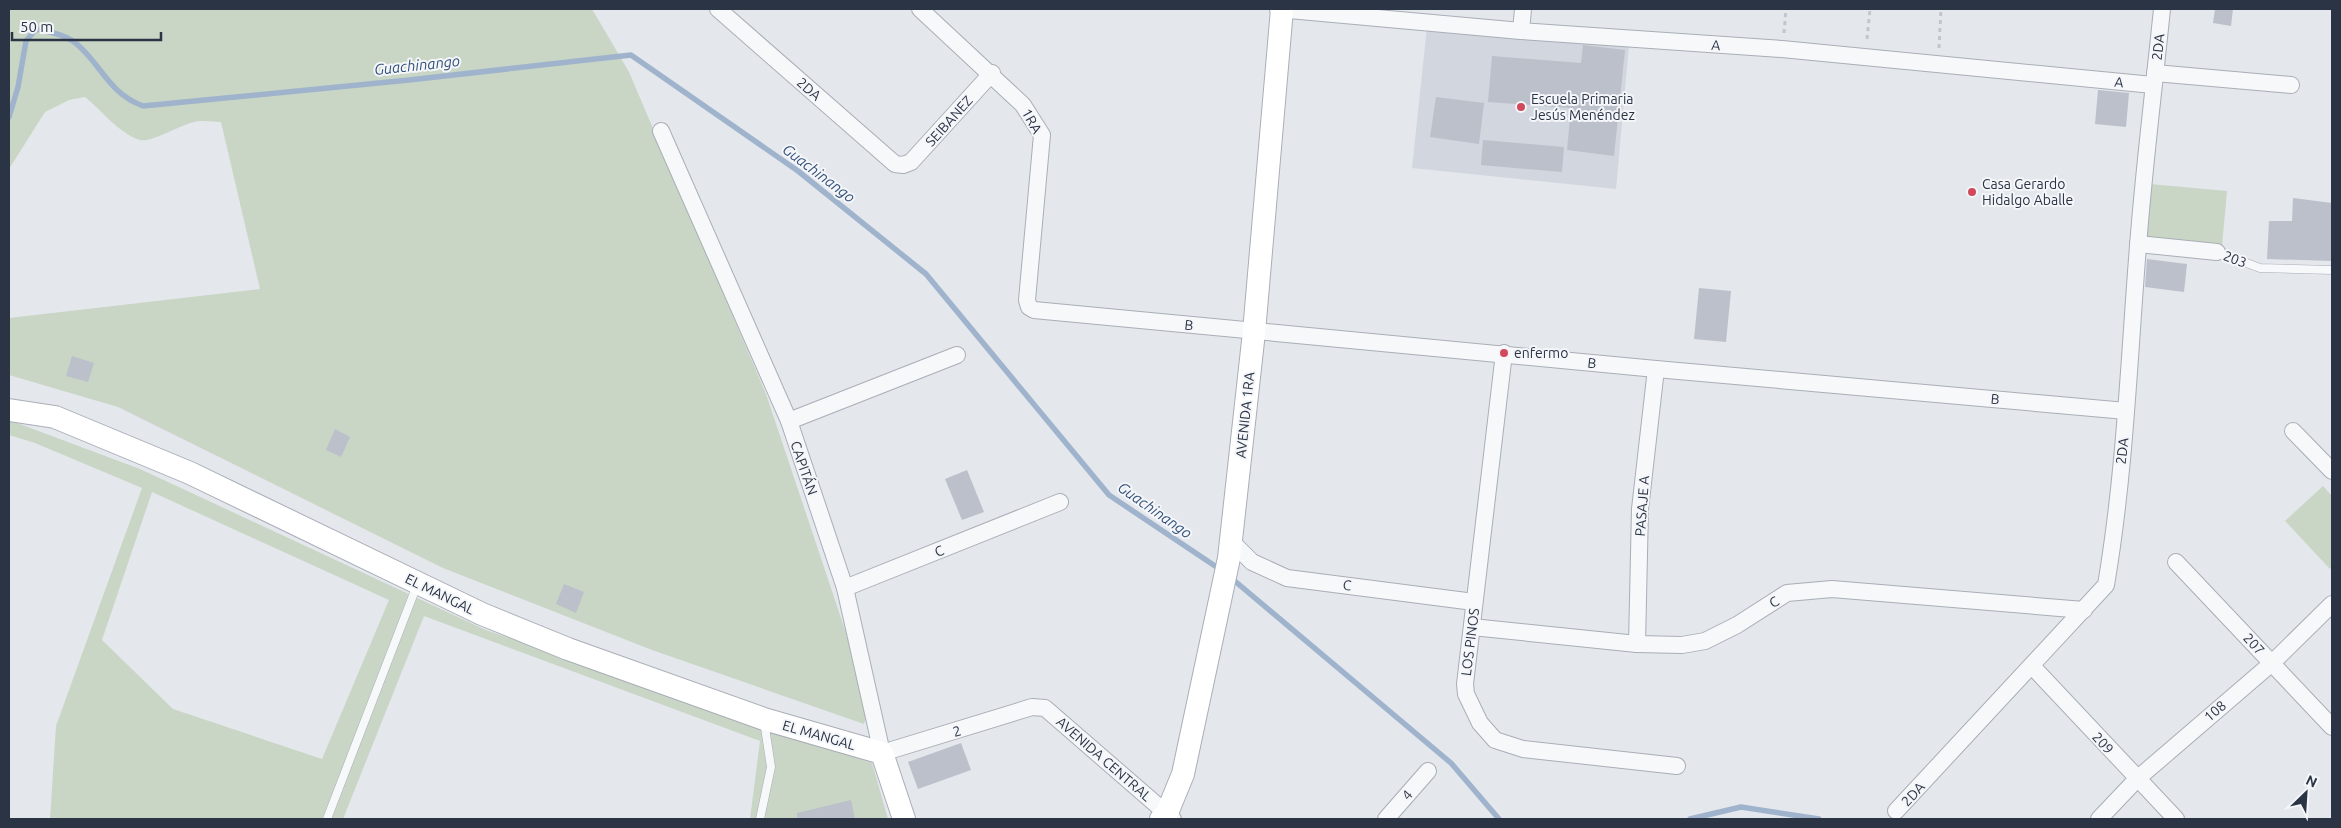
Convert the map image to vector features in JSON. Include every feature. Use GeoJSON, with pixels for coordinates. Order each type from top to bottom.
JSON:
{"type":"FeatureCollection","features":[{"type":"Feature","properties":{"kind":"street","name":"2DA"},"geometry":{"type":"LineString","coordinates":[[718,9],[895,164],[903,165]]}},
{"type":"Feature","properties":{"kind":"street","name":"1RA"},"geometry":{"type":"LineString","coordinates":[[920,9],[992,73],[1023,105],[1042,135],[1027,300],[1028,307]]}},
{"type":"Feature","properties":{"kind":"street","name":"A"},"geometry":{"type":"LineString","coordinates":[[1281,9],[1521,31],[1782,49],[1938,64],[2154,79],[2291,84]]}},
{"type":"Feature","properties":{"kind":"street","name":"AVENIDA 1RA"},"geometry":{"type":"LineString","coordinates":[[1167,817],[1183,774],[1230,549],[1254,332],[1281,9]]}},
{"type":"Feature","properties":{"kind":"street"},"geometry":{"type":"LineString","coordinates":[[1521,31],[1523,9]]}},
{"type":"Feature","properties":{"kind":"street","name":"2DA"},"geometry":{"type":"LineString","coordinates":[[1896,811],[2106,585],[2114,541],[2138,244],[2162,9]]}},
{"type":"Feature","properties":{"kind":"street","name":"SEIBANEZ"},"geometry":{"type":"LineString","coordinates":[[903,165],[911,162],[992,73]]}},
{"type":"Feature","properties":{"kind":"street","name":"CAPITÁN"},"geometry":{"type":"LineString","coordinates":[[661,131],[789,421],[845,588],[882,753],[904,819]]}},
{"type":"Feature","properties":{"kind":"street","name":"203"},"geometry":{"type":"LineString","coordinates":[[2138,244],[2217,252]]}},
{"type":"Feature","properties":{"kind":"street","name":"B"},"geometry":{"type":"LineString","coordinates":[[1028,307],[1034,310],[1254,332],[1504,353],[1656,369],[2126,411]]}},
{"type":"Feature","properties":{"kind":"street","name":"LOS PINOS"},"geometry":{"type":"LineString","coordinates":[[1504,353],[1464,684],[1466,694],[1480,723],[1495,740],[1523,749],[1677,766]]}},
{"type":"Feature","properties":{"kind":"street"},"geometry":{"type":"LineString","coordinates":[[789,421],[957,355]]}},
{"type":"Feature","properties":{"kind":"street","name":"PASAJE A"},"geometry":{"type":"LineString","coordinates":[[1637,644],[1640,509],[1656,369]]}},
{"type":"Feature","properties":{"kind":"street","name":"EL MANGAL"},"geometry":{"type":"LineString","coordinates":[[9,410],[55,417],[190,473],[482,614],[560,645],[764,720],[882,753]]}},
{"type":"Feature","properties":{"kind":"street"},"geometry":{"type":"LineString","coordinates":[[2293,431],[2332,471]]}},
{"type":"Feature","properties":{"kind":"street","name":"C"},"geometry":{"type":"LineString","coordinates":[[845,588],[1060,502]]}},
{"type":"Feature","properties":{"kind":"street","name":"C"},"geometry":{"type":"LineString","coordinates":[[1230,549],[1252,562],[1287,578],[1474,602]]}},
{"type":"Feature","properties":{"kind":"street","name":"207"},"geometry":{"type":"LineString","coordinates":[[2176,562],[2332,726]]}},
{"type":"Feature","properties":{"kind":"street","name":"C"},"geometry":{"type":"LineString","coordinates":[[1472,627],[1637,644],[1682,645],[1705,640],[1737,625],[1787,593],[1832,589],[2084,610]]}},
{"type":"Feature","properties":{"kind":"street","name":"108"},"geometry":{"type":"LineString","coordinates":[[2099,819],[2137,779],[2272,663],[2332,604]]}},
{"type":"Feature","properties":{"kind":"street","name":"209"},"geometry":{"type":"LineString","coordinates":[[2032,666],[2176,819]]}},
{"type":"Feature","properties":{"kind":"street","name":"2"},"geometry":{"type":"LineString","coordinates":[[882,753],[1032,707]]}},
{"type":"Feature","properties":{"kind":"street","name":"AVENIDA CENTRAL"},"geometry":{"type":"LineString","coordinates":[[1032,707],[1045,708],[1167,817]]}},
{"type":"Feature","properties":{"kind":"street","name":"4"},"geometry":{"type":"LineString","coordinates":[[1386,819],[1428,771]]}},
{"type":"Feature","properties":{"kind":"lane","name":"203"},"geometry":{"type":"LineString","coordinates":[[2217,252],[2260,268],[2332,270]]}},
{"type":"Feature","properties":{"kind":"lane"},"geometry":{"type":"LineString","coordinates":[[327,819],[418,583]]}},
{"type":"Feature","properties":{"kind":"lane"},"geometry":{"type":"LineString","coordinates":[[760,819],[771,767],[764,720]]}},
{"type":"Feature","properties":{"kind":"path"},"geometry":{"type":"LineString","coordinates":[[1782,49],[1786,9]]}},
{"type":"Feature","properties":{"kind":"path"},"geometry":{"type":"LineString","coordinates":[[1865,57],[1870,9]]}},
{"type":"Feature","properties":{"kind":"path"},"geometry":{"type":"LineString","coordinates":[[1938,64],[1941,9]]}},
{"type":"Feature","properties":{"kind":"shaded area","name":"Escuela Primaria Jesús Menéndez"},"geometry":{"type":"Polygon","coordinates":[[[1427,27],[1629,45],[1616,189],[1412,168],[1427,27]]]}},
{"type":"Feature","properties":{"kind":"green space"},"geometry":{"type":"Polygon","coordinates":[[[9,9],[592,9],[629,72],[766,394],[845,630],[867,715],[864,724],[652,650],[443,568],[118,407],[9,375],[9,318],[260,289],[221,122],[194,122],[151,139],[140,140],[125,133],[85,97],[69,100],[45,112],[9,169],[9,9]]]}},
{"type":"Feature","properties":{"kind":"green space"},"geometry":{"type":"Polygon","coordinates":[[[2150,184],[2227,191],[2222,246],[2146,240],[2150,184]]]}},
{"type":"Feature","properties":{"kind":"green space"},"geometry":{"type":"Polygon","coordinates":[[[9,420],[140,469],[486,630],[872,763],[888,819],[750,819],[760,741],[424,616],[343,819],[50,819],[56,726],[142,488],[35,443],[9,435],[9,420]],[[152,492],[102,640],[173,709],[322,759],[389,600],[152,492]]]}},
{"type":"Feature","properties":{"kind":"green space"},"geometry":{"type":"Polygon","coordinates":[[[2323,486],[2332,496],[2332,566],[2330,569],[2285,521],[2323,486]]]}},
{"type":"Feature","properties":{"kind":"building"},"geometry":{"type":"Polygon","coordinates":[[[2215,9],[2233,9],[2231,26],[2213,23],[2215,9]]]}},
{"type":"Feature","properties":{"kind":"building"},"geometry":{"type":"Polygon","coordinates":[[[1583,45],[1625,50],[1614,156],[1567,150],[1571,108],[1488,102],[1492,56],[1581,63],[1583,45]]]}},
{"type":"Feature","properties":{"kind":"building"},"geometry":{"type":"Polygon","coordinates":[[[2098,90],[2129,93],[2126,127],[2095,124],[2098,90]]]}},
{"type":"Feature","properties":{"kind":"building"},"geometry":{"type":"Polygon","coordinates":[[[1436,97],[1484,103],[1479,144],[1430,137],[1436,97]]]}},
{"type":"Feature","properties":{"kind":"building"},"geometry":{"type":"Polygon","coordinates":[[[1483,140],[1564,147],[1562,172],[1481,165],[1483,140]]]}},
{"type":"Feature","properties":{"kind":"building"},"geometry":{"type":"Polygon","coordinates":[[[2293,198],[2332,203],[2332,261],[2267,259],[2269,221],[2292,221],[2293,198]]]}},
{"type":"Feature","properties":{"kind":"building"},"geometry":{"type":"Polygon","coordinates":[[[2147,259],[2187,264],[2184,292],[2145,287],[2147,259]]]}},
{"type":"Feature","properties":{"kind":"building"},"geometry":{"type":"Polygon","coordinates":[[[1699,288],[1731,291],[1726,342],[1694,339],[1699,288]]]}},
{"type":"Feature","properties":{"kind":"building"},"geometry":{"type":"Polygon","coordinates":[[[72,356],[94,363],[88,382],[66,376],[72,356]]]}},
{"type":"Feature","properties":{"kind":"building"},"geometry":{"type":"Polygon","coordinates":[[[335,429],[350,437],[341,457],[326,450],[335,429]]]}},
{"type":"Feature","properties":{"kind":"building"},"geometry":{"type":"Polygon","coordinates":[[[967,470],[984,512],[962,520],[945,479],[967,470]]]}},
{"type":"Feature","properties":{"kind":"building"},"geometry":{"type":"Polygon","coordinates":[[[564,584],[584,592],[576,613],[556,604],[564,584]]]}},
{"type":"Feature","properties":{"kind":"building"},"geometry":{"type":"Polygon","coordinates":[[[961,743],[971,770],[918,789],[908,762],[961,743]]]}},
{"type":"Feature","properties":{"kind":"building"},"geometry":{"type":"Polygon","coordinates":[[[851,800],[855,819],[797,819],[797,813],[851,800]]]}},
{"type":"Feature","properties":{"kind":"waterway","name":"Guachinango"},"geometry":{"type":"LineString","coordinates":[[9,117],[18,87],[26,41],[36,29],[59,34],[75,42],[122,95],[143,106],[409,80],[631,55],[798,171],[926,274],[1109,495],[1221,570]]}},
{"type":"Feature","properties":{"kind":"waterway","name":"Guachinango"},"geometry":{"type":"LineString","coordinates":[[1230,577],[1451,763],[1499,819]]}},
{"type":"Feature","properties":{"kind":"waterway","name":"Guachinango"},"geometry":{"type":"LineString","coordinates":[[1690,819],[1741,807],[1819,819]]}},
{"type":"Feature","properties":{"kind":"place","name":"Escuela Primaria Jesús Menéndez"},"geometry":{"type":"Point","coordinates":[1521,107]}},
{"type":"Feature","properties":{"kind":"place","name":"Casa Gerardo Hidalgo Aballe"},"geometry":{"type":"Point","coordinates":[1972,192]}},
{"type":"Feature","properties":{"kind":"place","name":"enfermo"},"geometry":{"type":"Point","coordinates":[1504,353]}}]}
